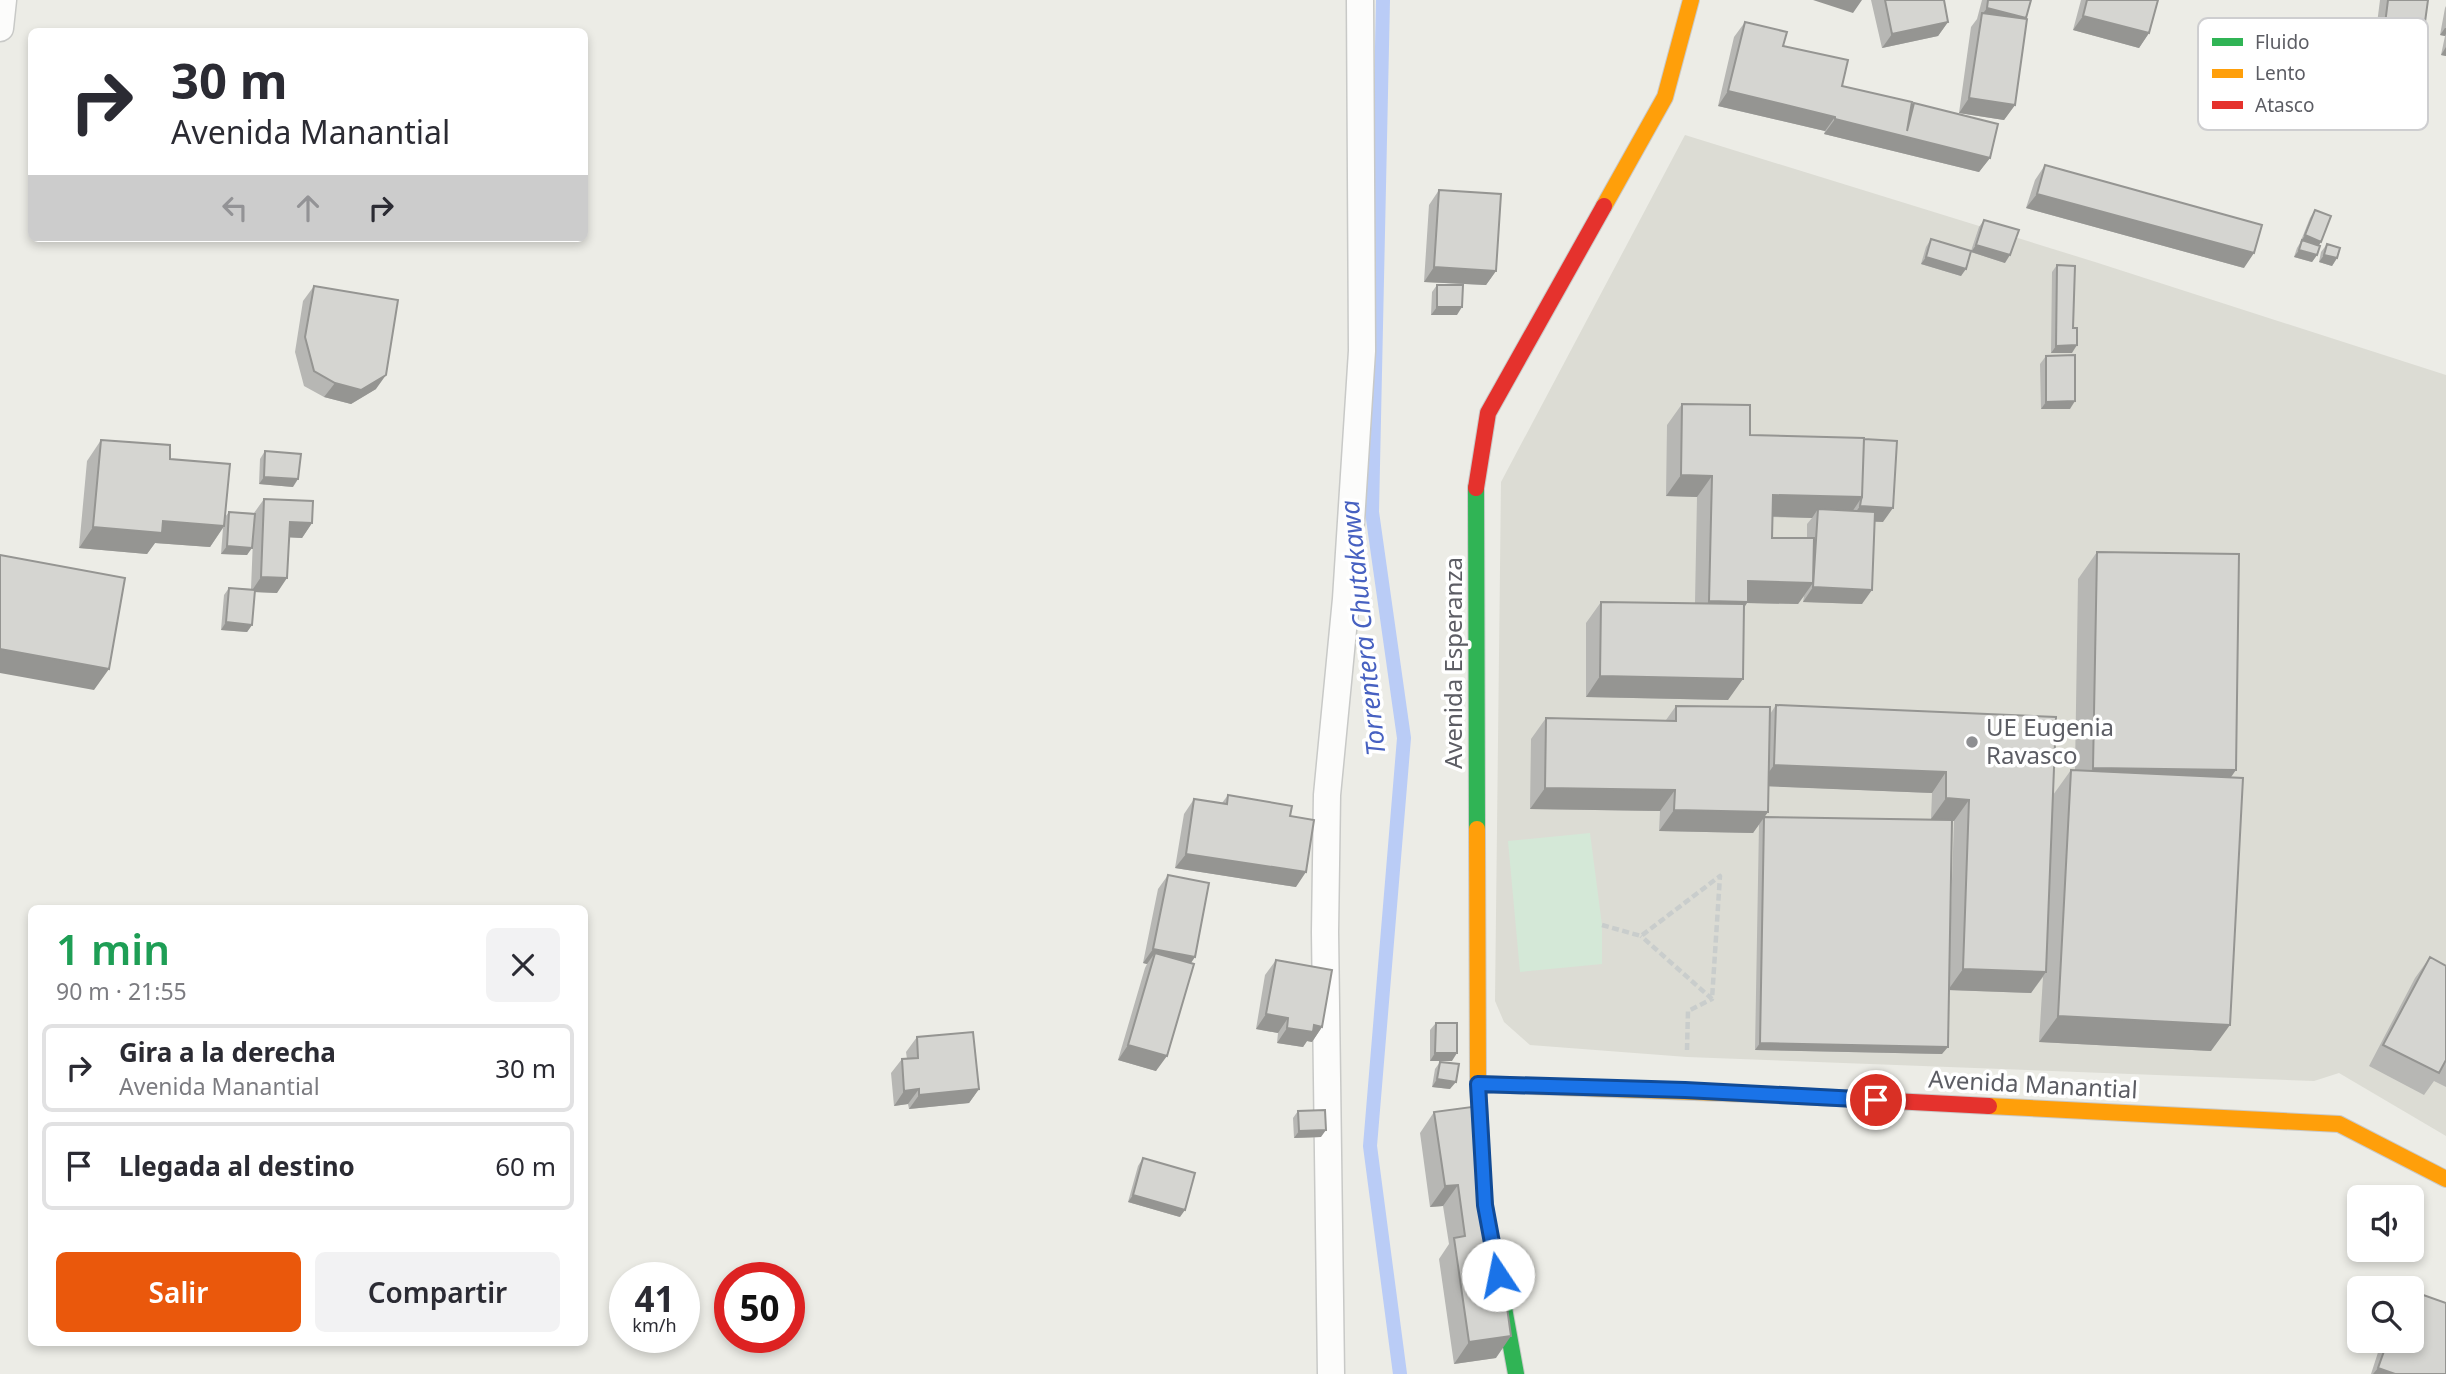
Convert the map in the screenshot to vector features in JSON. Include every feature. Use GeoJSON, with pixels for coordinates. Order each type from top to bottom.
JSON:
{"type":"FeatureCollection","features":[{"type":"Feature","properties":{"kind":"main road","name":"Avenida Esperanza"},"geometry":{"type":"LineString","coordinates":[[1483,1178],[1478,1084],[1476,482],[1488,414],[1665,97],[1690,0]]}},
{"type":"Feature","properties":{"kind":"main road","name":"Avenida Manantial"},"geometry":{"type":"LineString","coordinates":[[1478,1084],[1685,1090],[2339,1124],[2446,1179]]}},
{"type":"Feature","properties":{"kind":"main road"},"geometry":{"type":"LineString","coordinates":[[1497,1269],[1516,1374]]}},
{"type":"Feature","properties":{"kind":"lane"},"geometry":{"type":"LineString","coordinates":[[0,28],[3,0]]}},
{"type":"Feature","properties":{"kind":"lane"},"geometry":{"type":"LineString","coordinates":[[1331,1374],[1325,932],[1327,795],[1346,599],[1362,351],[1360,0]]}},
{"type":"Feature","properties":{"kind":"path"},"geometry":{"type":"LineString","coordinates":[[1640,936],[1720,876],[1712,999]]}},
{"type":"Feature","properties":{"kind":"path"},"geometry":{"type":"LineString","coordinates":[[1602,925],[1640,936],[1712,999]]}},
{"type":"Feature","properties":{"kind":"path"},"geometry":{"type":"LineString","coordinates":[[1685,1090],[1688,1011],[1712,999]]}},
{"type":"Feature","properties":{"kind":"shaded area","name":"UE Eugenia Ravasco"},"geometry":{"type":"Polygon","coordinates":[[[1685,135],[2095,262],[2446,375],[2446,1136],[2339,1073],[2314,1081],[1687,1057],[1530,1045],[1504,1022],[1495,1001],[1501,482],[1685,135]]]}},
{"type":"Feature","properties":{"kind":"green space"},"geometry":{"type":"Polygon","coordinates":[[[1590,833],[1602,925],[1602,964],[1520,972],[1508,841],[1590,833]]]}},
{"type":"Feature","properties":{"kind":"building"},"geometry":{"type":"Polygon","coordinates":[[[1885,0],[1944,0],[1948,22],[1892,34],[1885,0]]]}},
{"type":"Feature","properties":{"kind":"building"},"geometry":{"type":"Polygon","coordinates":[[[1988,0],[2031,0],[2026,18],[1987,8],[1988,0]]]}},
{"type":"Feature","properties":{"kind":"building"},"geometry":{"type":"Polygon","coordinates":[[[2087,0],[2158,0],[2149,33],[2083,16],[2087,0]]]}},
{"type":"Feature","properties":{"kind":"building"},"geometry":{"type":"Polygon","coordinates":[[[2388,0],[2428,0],[2426,18],[2386,18],[2388,0]]]}},
{"type":"Feature","properties":{"kind":"building"},"geometry":{"type":"Polygon","coordinates":[[[1982,13],[2027,19],[2015,105],[1969,98],[1982,13]]]}},
{"type":"Feature","properties":{"kind":"building"},"geometry":{"type":"Polygon","coordinates":[[[1745,22],[1787,32],[1783,46],[1848,60],[1842,86],[1912,102],[1907,131],[1914,103],[1998,124],[1990,158],[1728,91],[1745,22]]]}},
{"type":"Feature","properties":{"kind":"building"},"geometry":{"type":"Polygon","coordinates":[[[2045,165],[2262,225],[2254,253],[2037,194],[2045,165]]]}},
{"type":"Feature","properties":{"kind":"building"},"geometry":{"type":"Polygon","coordinates":[[[1439,190],[1501,194],[1496,271],[1434,267],[1439,190]]]}},
{"type":"Feature","properties":{"kind":"building"},"geometry":{"type":"Polygon","coordinates":[[[2315,210],[2331,216],[2321,242],[2305,235],[2315,210]]]}},
{"type":"Feature","properties":{"kind":"building"},"geometry":{"type":"Polygon","coordinates":[[[1984,220],[2019,230],[2010,255],[1976,245],[1984,220]]]}},
{"type":"Feature","properties":{"kind":"building"},"geometry":{"type":"Polygon","coordinates":[[[1931,239],[1971,251],[1966,269],[1926,257],[1931,239]]]}},
{"type":"Feature","properties":{"kind":"building"},"geometry":{"type":"Polygon","coordinates":[[[2302,240],[2320,246],[2317,255],[2299,250],[2302,240]]]}},
{"type":"Feature","properties":{"kind":"building"},"geometry":{"type":"Polygon","coordinates":[[[2327,244],[2340,248],[2337,258],[2324,255],[2327,244]]]}},
{"type":"Feature","properties":{"kind":"building"},"geometry":{"type":"Polygon","coordinates":[[[2057,265],[2075,266],[2073,328],[2077,328],[2077,345],[2056,346],[2057,265]]]}},
{"type":"Feature","properties":{"kind":"building"},"geometry":{"type":"Polygon","coordinates":[[[1437,285],[1463,285],[1462,307],[1437,307],[1437,285]]]}},
{"type":"Feature","properties":{"kind":"building"},"geometry":{"type":"Polygon","coordinates":[[[314,286],[398,300],[386,375],[361,390],[335,383],[314,371],[305,337],[314,286]]]}},
{"type":"Feature","properties":{"kind":"building"},"geometry":{"type":"Polygon","coordinates":[[[2075,355],[2075,401],[2046,402],[2046,356],[2075,355]]]}},
{"type":"Feature","properties":{"kind":"building"},"geometry":{"type":"Polygon","coordinates":[[[1682,404],[1750,405],[1750,435],[1864,438],[1862,497],[1773,495],[1772,538],[1814,538],[1813,583],[1748,581],[1748,602],[1709,601],[1712,476],[1681,475],[1682,404]]]}},
{"type":"Feature","properties":{"kind":"building"},"geometry":{"type":"Polygon","coordinates":[[[1864,439],[1897,441],[1893,508],[1860,506],[1864,439]]]}},
{"type":"Feature","properties":{"kind":"building"},"geometry":{"type":"Polygon","coordinates":[[[101,440],[170,445],[170,459],[230,464],[224,526],[163,521],[162,533],[93,527],[101,440]]]}},
{"type":"Feature","properties":{"kind":"building"},"geometry":{"type":"Polygon","coordinates":[[[265,451],[301,454],[298,479],[264,477],[265,451]]]}},
{"type":"Feature","properties":{"kind":"building"},"geometry":{"type":"Polygon","coordinates":[[[264,499],[313,501],[312,523],[290,522],[287,578],[261,577],[264,499]]]}},
{"type":"Feature","properties":{"kind":"building"},"geometry":{"type":"Polygon","coordinates":[[[1818,509],[1875,512],[1872,590],[1813,587],[1818,509]]]}},
{"type":"Feature","properties":{"kind":"building"},"geometry":{"type":"Polygon","coordinates":[[[229,512],[255,514],[252,548],[227,546],[229,512]]]}},
{"type":"Feature","properties":{"kind":"building"},"geometry":{"type":"Polygon","coordinates":[[[2097,552],[2239,554],[2236,770],[2093,768],[2097,552]]]}},
{"type":"Feature","properties":{"kind":"building"},"geometry":{"type":"Polygon","coordinates":[[[0,555],[125,578],[109,669],[0,649],[0,555]]]}},
{"type":"Feature","properties":{"kind":"building"},"geometry":{"type":"Polygon","coordinates":[[[229,588],[255,590],[252,625],[226,622],[229,588]]]}},
{"type":"Feature","properties":{"kind":"building"},"geometry":{"type":"Polygon","coordinates":[[[1601,602],[1744,604],[1743,679],[1600,676],[1601,602]]]}},
{"type":"Feature","properties":{"kind":"building"},"geometry":{"type":"Polygon","coordinates":[[[1776,705],[2056,717],[2046,972],[1963,969],[1969,800],[1946,798],[1946,772],[1774,765],[1776,705]]]}},
{"type":"Feature","properties":{"kind":"building"},"geometry":{"type":"Polygon","coordinates":[[[1676,706],[1770,707],[1768,812],[1674,810],[1675,790],[1545,788],[1546,718],[1676,721],[1676,706]]]}},
{"type":"Feature","properties":{"kind":"building"},"geometry":{"type":"Polygon","coordinates":[[[2071,770],[2243,778],[2230,1025],[2058,1016],[2071,770]]]}},
{"type":"Feature","properties":{"kind":"building"},"geometry":{"type":"Polygon","coordinates":[[[1228,795],[1292,806],[1290,816],[1314,820],[1306,872],[1186,854],[1194,799],[1227,804],[1228,795]]]}},
{"type":"Feature","properties":{"kind":"building"},"geometry":{"type":"Polygon","coordinates":[[[1764,817],[1952,820],[1948,1047],[1760,1043],[1764,817]]]}},
{"type":"Feature","properties":{"kind":"building"},"geometry":{"type":"Polygon","coordinates":[[[1168,875],[1209,883],[1195,957],[1153,949],[1168,875]]]}},
{"type":"Feature","properties":{"kind":"building"},"geometry":{"type":"Polygon","coordinates":[[[1155,953],[1194,964],[1167,1056],[1128,1045],[1155,953]]]}},
{"type":"Feature","properties":{"kind":"building"},"geometry":{"type":"Polygon","coordinates":[[[2430,957],[2446,966],[2446,1060],[2439,1073],[2383,1045],[2430,957]]]}},
{"type":"Feature","properties":{"kind":"building"},"geometry":{"type":"Polygon","coordinates":[[[1276,960],[1332,970],[1322,1027],[1314,1025],[1313,1032],[1287,1028],[1288,1018],[1266,1014],[1276,960]]]}},
{"type":"Feature","properties":{"kind":"building"},"geometry":{"type":"Polygon","coordinates":[[[1436,1023],[1457,1023],[1457,1053],[1435,1053],[1436,1023]]]}},
{"type":"Feature","properties":{"kind":"building"},"geometry":{"type":"Polygon","coordinates":[[[973,1032],[979,1089],[919,1095],[919,1089],[904,1091],[902,1059],[918,1058],[917,1037],[973,1032]]]}},
{"type":"Feature","properties":{"kind":"building"},"geometry":{"type":"Polygon","coordinates":[[[1440,1062],[1459,1064],[1456,1082],[1437,1079],[1440,1062]]]}},
{"type":"Feature","properties":{"kind":"building"},"geometry":{"type":"Polygon","coordinates":[[[1479,1106],[1511,1336],[1469,1342],[1454,1238],[1465,1236],[1458,1185],[1445,1186],[1434,1112],[1479,1106]]]}},
{"type":"Feature","properties":{"kind":"building"},"geometry":{"type":"Polygon","coordinates":[[[1325,1110],[1326,1130],[1299,1131],[1298,1111],[1325,1110]]]}},
{"type":"Feature","properties":{"kind":"building"},"geometry":{"type":"Polygon","coordinates":[[[1143,1158],[1195,1173],[1185,1210],[1133,1195],[1143,1158]]]}},
{"type":"Feature","properties":{"kind":"building"},"geometry":{"type":"Polygon","coordinates":[[[2424,1295],[2446,1303],[2446,1374],[2395,1374],[2378,1368],[2383,1353],[2424,1353],[2424,1295]]]}},
{"type":"Feature","properties":{"kind":"waterway","name":"Torrentera Chutakawa"},"geometry":{"type":"LineString","coordinates":[[1383,0],[1372,512],[1404,738],[1370,1146],[1400,1374]]}},
{"type":"Feature","properties":{"kind":"traffic: fast"},"geometry":{"type":"LineString","coordinates":[[1476,488],[1477,829]]}},
{"type":"Feature","properties":{"kind":"traffic: fast"},"geometry":{"type":"LineString","coordinates":[[1500,1286],[1516,1374]]}},
{"type":"Feature","properties":{"kind":"traffic: slow"},"geometry":{"type":"LineString","coordinates":[[1604,206],[1665,97],[1691,0]]}},
{"type":"Feature","properties":{"kind":"traffic: slow"},"geometry":{"type":"LineString","coordinates":[[1477,829],[1478,1084],[1482,1161]]}},
{"type":"Feature","properties":{"kind":"traffic: slow"},"geometry":{"type":"LineString","coordinates":[[1478,1084],[1776,1095]]}},
{"type":"Feature","properties":{"kind":"traffic: slow"},"geometry":{"type":"LineString","coordinates":[[1989,1106],[2339,1124],[2446,1179]]}},
{"type":"Feature","properties":{"kind":"traffic: jam"},"geometry":{"type":"LineString","coordinates":[[1476,488],[1488,413],[1604,206]]}},
{"type":"Feature","properties":{"kind":"traffic: jam"},"geometry":{"type":"LineString","coordinates":[[1776,1095],[1989,1106]]}},
{"type":"Feature","properties":{"kind":"place","name":"UE Eugenia Ravasco"},"geometry":{"type":"Point","coordinates":[1972,742]}},
{"type":"Feature","properties":{"kind":"route"},"geometry":{"type":"LineString","coordinates":[[1498,1275],[1485,1205],[1478,1084],[1685,1090],[1876,1100]]}}]}
